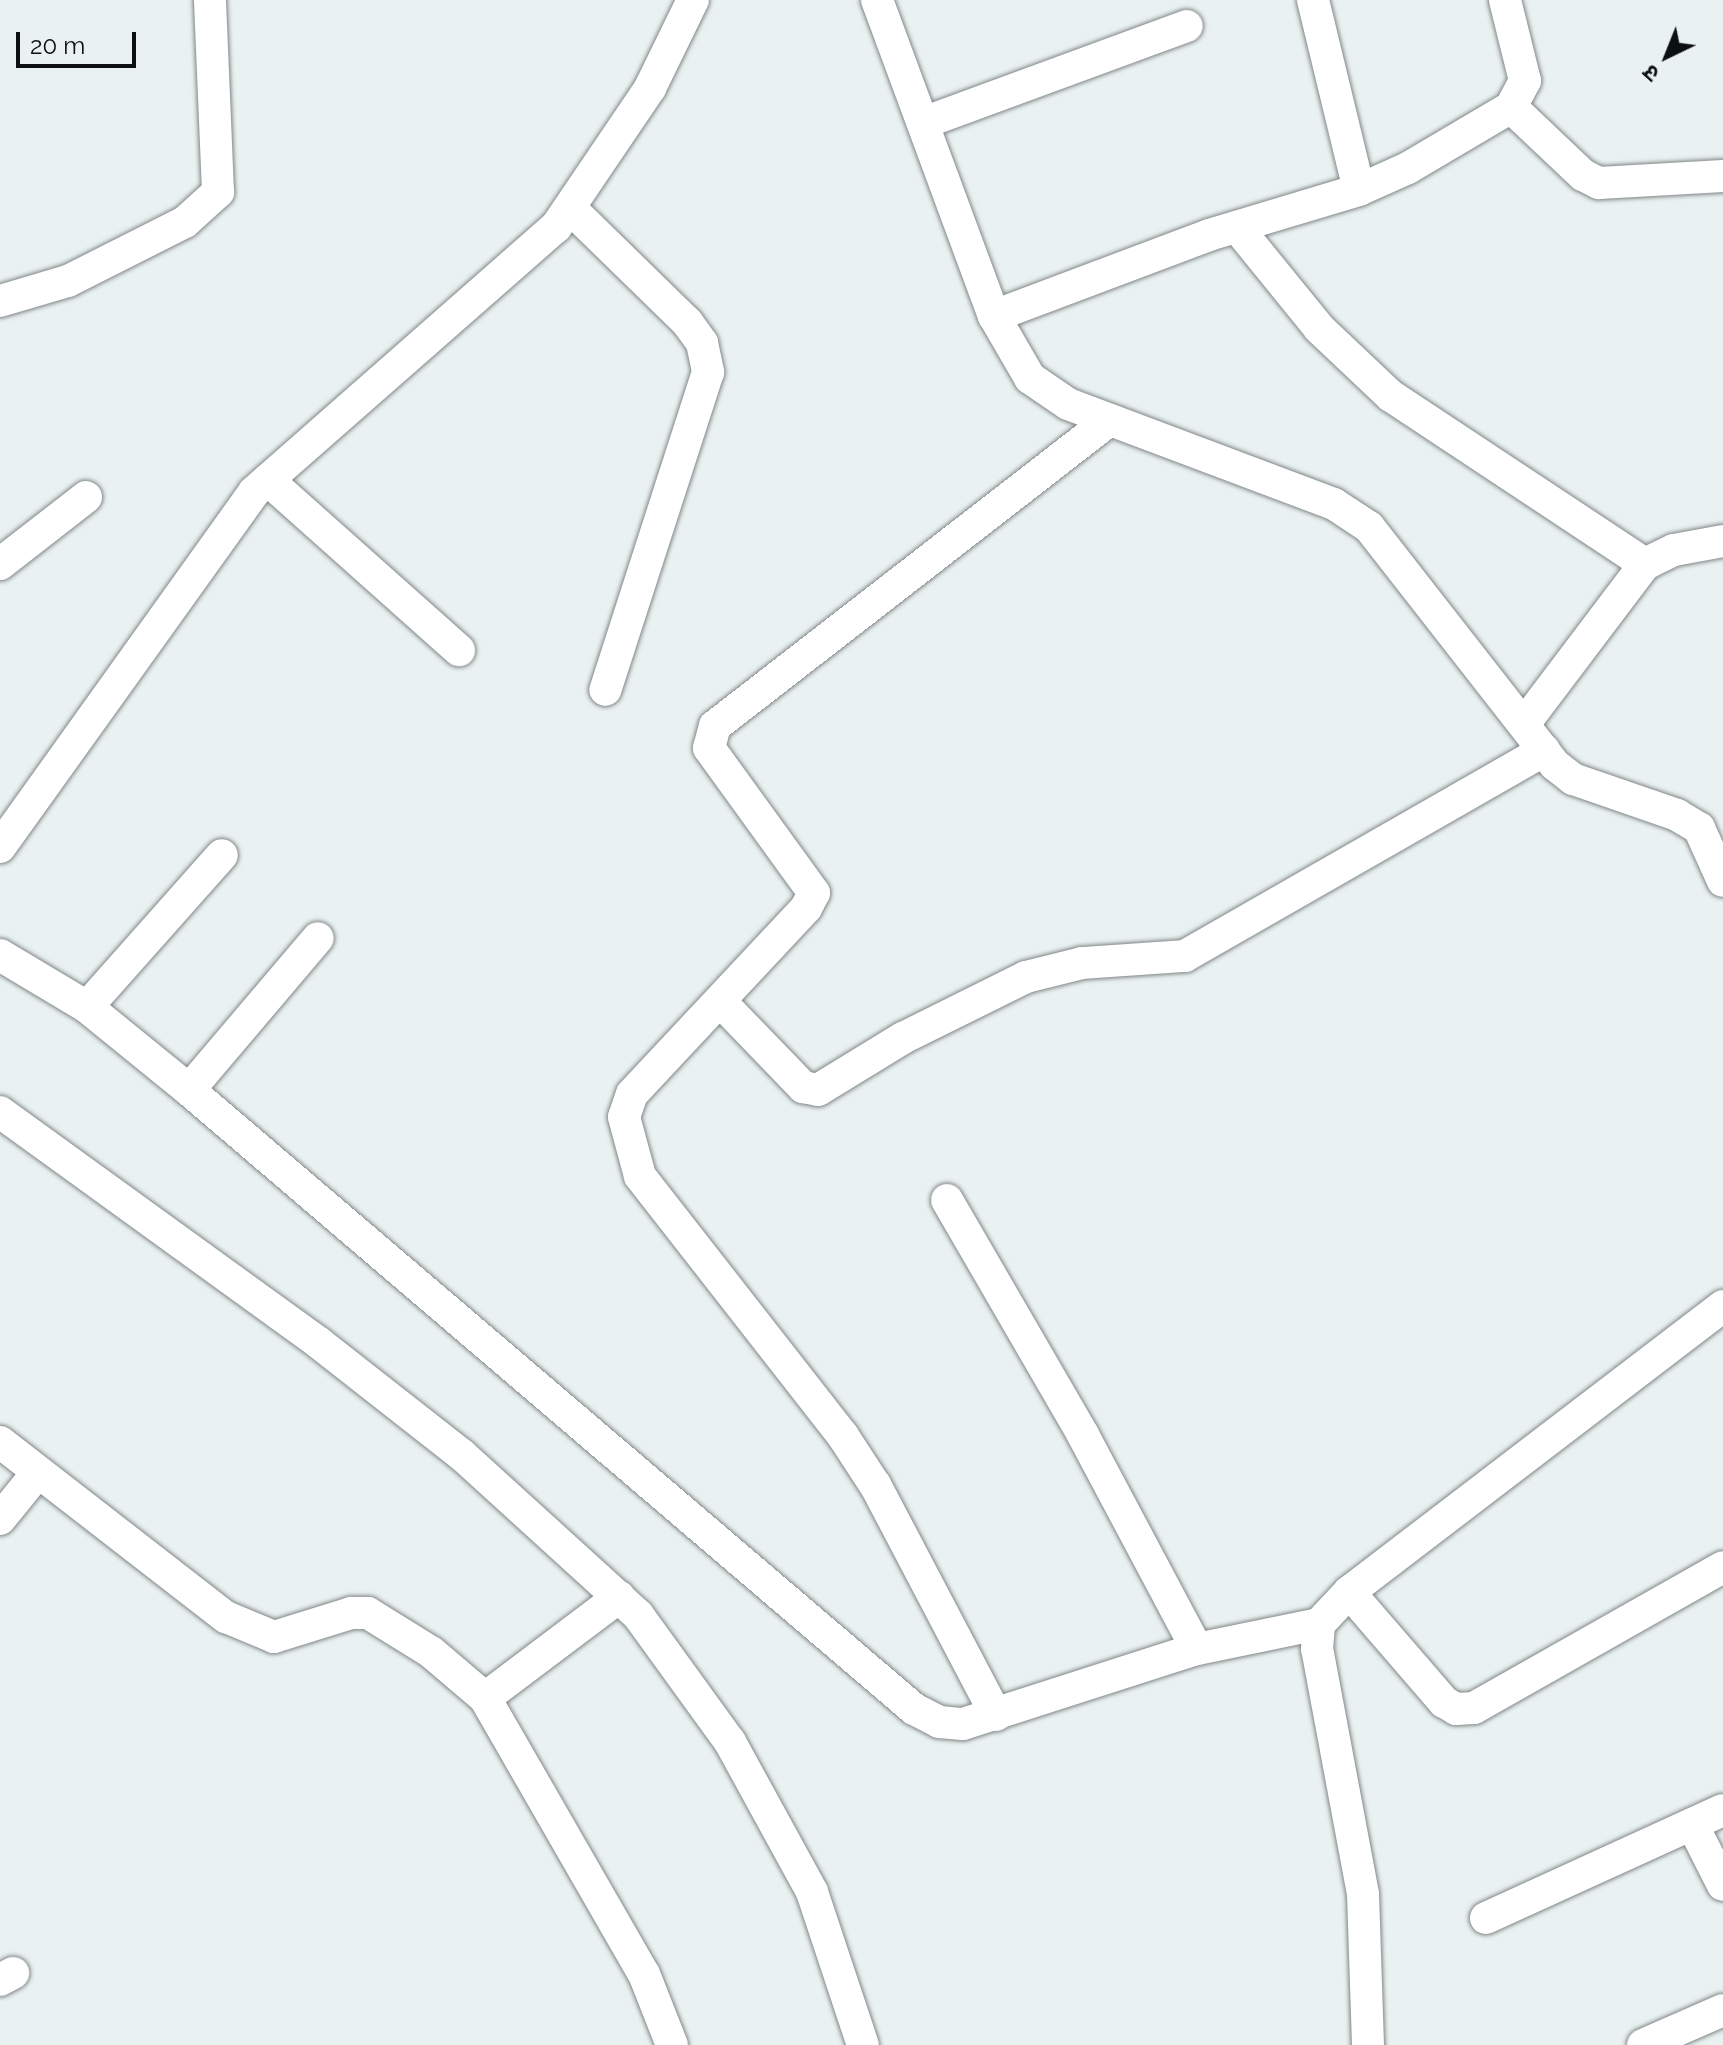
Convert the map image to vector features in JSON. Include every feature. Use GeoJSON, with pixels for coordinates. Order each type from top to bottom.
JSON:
{"type":"FeatureCollection","features":[{"type":"Feature","properties":{"kind":"street"},"geometry":{"type":"LineString","coordinates":[[0,301],[68,281],[185,222],[218,192],[210,0]]}},
{"type":"Feature","properties":{"kind":"street"},"geometry":{"type":"LineString","coordinates":[[0,847],[268,480],[556,227],[650,88],[693,0]]}},
{"type":"Feature","properties":{"kind":"street"},"geometry":{"type":"LineString","coordinates":[[877,0],[994,316],[1030,378],[1068,404],[1334,504],[1369,527],[1544,750],[1573,779],[1711,829],[1723,881]]}},
{"type":"Feature","properties":{"kind":"street"},"geometry":{"type":"LineString","coordinates":[[1313,0],[1359,190]]}},
{"type":"Feature","properties":{"kind":"street"},"geometry":{"type":"LineString","coordinates":[[994,316],[1237,227],[1359,190],[1408,168],[1511,107],[1525,81],[1505,0]]}},
{"type":"Feature","properties":{"kind":"street"},"geometry":{"type":"LineString","coordinates":[[923,123],[1187,26]]}},
{"type":"Feature","properties":{"kind":"street"},"geometry":{"type":"LineString","coordinates":[[1511,107],[1583,175],[1599,183],[1723,176]]}},
{"type":"Feature","properties":{"kind":"street"},"geometry":{"type":"LineString","coordinates":[[570,208],[687,322],[707,357],[708,372],[605,690]]}},
{"type":"Feature","properties":{"kind":"street"},"geometry":{"type":"LineString","coordinates":[[1237,227],[1319,328],[1391,396],[1645,564]]}},
{"type":"Feature","properties":{"kind":"street"},"geometry":{"type":"LineString","coordinates":[[996,1715],[867,1473],[640,1176],[631,1153],[624,1117],[632,1094],[806,908],[814,893],[709,748],[715,726],[1109,420]]}},
{"type":"Feature","properties":{"kind":"street"},"geometry":{"type":"LineString","coordinates":[[268,480],[459,650]]}},
{"type":"Feature","properties":{"kind":"street"},"geometry":{"type":"LineString","coordinates":[[0,564],[86,497]]}},
{"type":"Feature","properties":{"kind":"street"},"geometry":{"type":"LineString","coordinates":[[1524,724],[1645,564],[1674,550],[1723,541]]}},
{"type":"Feature","properties":{"kind":"street"},"geometry":{"type":"LineString","coordinates":[[720,1001],[803,1087],[818,1090],[903,1038],[1026,977],[1082,963],[1185,956],[1544,750]]}},
{"type":"Feature","properties":{"kind":"street"},"geometry":{"type":"LineString","coordinates":[[87,1007],[222,855]]}},
{"type":"Feature","properties":{"kind":"street"},"geometry":{"type":"LineString","coordinates":[[189,1090],[318,938]]}},
{"type":"Feature","properties":{"kind":"street"},"geometry":{"type":"LineString","coordinates":[[0,955],[87,1007],[189,1090],[914,1709],[939,1722],[963,1724],[1197,1649],[1319,1624],[1349,1592],[1723,1306]]}},
{"type":"Feature","properties":{"kind":"street"},"geometry":{"type":"LineString","coordinates":[[0,1112],[355,1371],[462,1455],[619,1597],[687,1677],[730,1742],[812,1892],[863,2045]]}},
{"type":"Feature","properties":{"kind":"street"},"geometry":{"type":"LineString","coordinates":[[947,1200],[1083,1435],[1197,1649]]}},
{"type":"Feature","properties":{"kind":"street"},"geometry":{"type":"LineString","coordinates":[[0,1442],[226,1617],[274,1637],[351,1613],[368,1613],[431,1652],[485,1698],[644,1974],[672,2045]]}},
{"type":"Feature","properties":{"kind":"street"},"geometry":{"type":"LineString","coordinates":[[0,1519],[38,1472]]}},
{"type":"Feature","properties":{"kind":"street"},"geometry":{"type":"LineString","coordinates":[[1349,1592],[1444,1702],[1456,1709],[1474,1708],[1723,1567]]}},
{"type":"Feature","properties":{"kind":"street"},"geometry":{"type":"LineString","coordinates":[[485,1698],[619,1597]]}},
{"type":"Feature","properties":{"kind":"street"},"geometry":{"type":"LineString","coordinates":[[1319,1624],[1317,1649],[1363,1894],[1368,2045]]}},
{"type":"Feature","properties":{"kind":"street"},"geometry":{"type":"LineString","coordinates":[[1486,1918],[1723,1810]]}},
{"type":"Feature","properties":{"kind":"street"},"geometry":{"type":"LineString","coordinates":[[1692,1824],[1723,1885]]}},
{"type":"Feature","properties":{"kind":"street"},"geometry":{"type":"LineString","coordinates":[[1643,2045],[1723,2010]]}}]}
